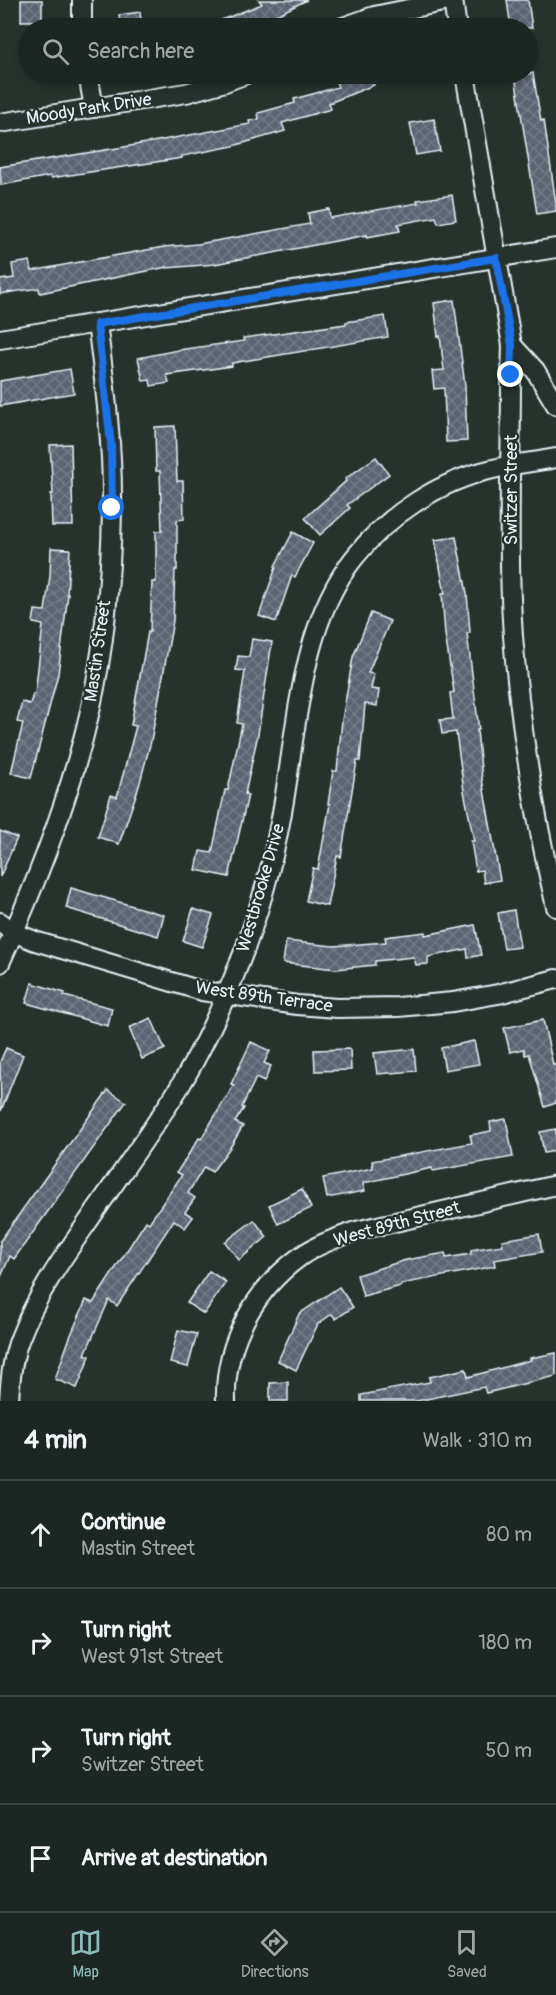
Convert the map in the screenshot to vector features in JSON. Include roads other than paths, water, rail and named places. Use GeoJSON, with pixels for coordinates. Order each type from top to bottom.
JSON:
{"type":"FeatureCollection","features":[{"type":"Feature","properties":{"kind":"street"},"geometry":{"type":"LineString","coordinates":[[82,0],[82,18]]}},
{"type":"Feature","properties":{"kind":"street"},"geometry":{"type":"LineString","coordinates":[[369,18],[453,0],[456,18]]}},
{"type":"Feature","properties":{"kind":"street"},"geometry":{"type":"LineString","coordinates":[[90,84],[94,108]]}},
{"type":"Feature","properties":{"kind":"street","name":"Moody Park Drive"},"geometry":{"type":"LineString","coordinates":[[0,123],[186,93],[218,84]]}},
{"type":"Feature","properties":{"kind":"street","name":"Switzer Street"},"geometry":{"type":"LineString","coordinates":[[467,84],[512,345],[511,586],[523,728],[532,792],[556,907]]}},
{"type":"Feature","properties":{"kind":"street"},"geometry":{"type":"LineString","coordinates":[[0,339],[556,248]]}},
{"type":"Feature","properties":{"kind":"street","name":"Mastin Street"},"geometry":{"type":"LineString","coordinates":[[0,963],[7,927],[51,838],[69,785],[90,711],[102,645],[110,569],[112,508],[111,444],[97,324]]}},
{"type":"Feature","properties":{"kind":"street"},"geometry":{"type":"LineString","coordinates":[[512,345],[536,370],[556,405]]}},
{"type":"Feature","properties":{"kind":"street","name":"Westbrooke Drive"},"geometry":{"type":"LineString","coordinates":[[9,1401],[11,1374],[19,1341],[38,1297],[168,1105],[232,981],[266,882],[281,821],[307,662],[318,625],[333,590],[352,560],[376,533],[404,510],[433,492],[466,477],[556,458]]}},
{"type":"Feature","properties":{"kind":"street","name":"West 89th Terrace"},"geometry":{"type":"LineString","coordinates":[[7,927],[35,940],[191,987],[225,995],[297,1005],[337,1008],[398,1007],[453,1002],[498,994],[556,979]]}},
{"type":"Feature","properties":{"kind":"street","name":"West 89th Street"},"geometry":{"type":"LineString","coordinates":[[226,1401],[231,1356],[235,1341],[249,1312],[277,1276],[302,1255],[356,1231],[556,1185]]}}]}
